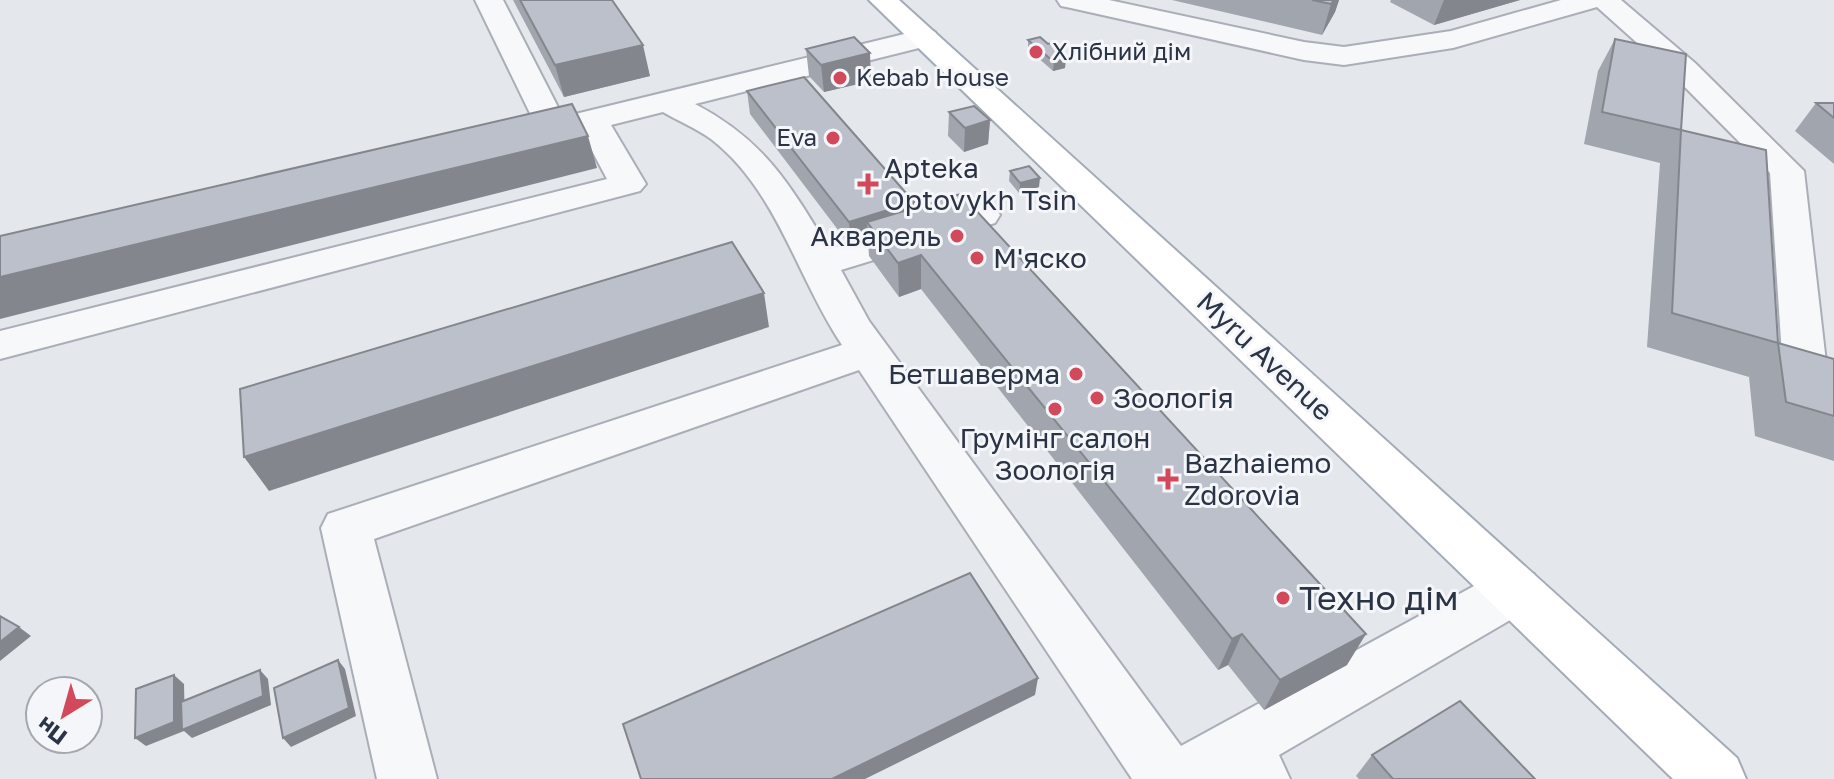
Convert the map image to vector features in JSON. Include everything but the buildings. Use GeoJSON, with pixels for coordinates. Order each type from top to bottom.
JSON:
{"type":"FeatureCollection","features":[{"type":"Feature","properties":{"kind":"main road","name":"Myru Avenue"},"geometry":{"type":"LineString","coordinates":[[883,0],[1716,779]]}},
{"type":"Feature","properties":{"kind":"lane"},"geometry":{"type":"LineString","coordinates":[[489,0],[553,129],[925,38]]}},
{"type":"Feature","properties":{"kind":"lane"},"geometry":{"type":"LineString","coordinates":[[1071,0],[1304,51],[1344,56],[1453,39],[1591,0]]}},
{"type":"Feature","properties":{"kind":"lane"},"geometry":{"type":"LineString","coordinates":[[1605,0],[1684,69],[1787,171],[1805,371]]}},
{"type":"Feature","properties":{"kind":"lane"},"geometry":{"type":"LineString","coordinates":[[668,101],[691,117],[722,132],[753,161],[819,264],[851,327],[1168,779]]}},
{"type":"Feature","properties":{"kind":"lane"},"geometry":{"type":"LineString","coordinates":[[0,345],[628,184],[592,120]]}},
{"type":"Feature","properties":{"kind":"lane"},"geometry":{"type":"LineString","coordinates":[[819,264],[982,215]]}},
{"type":"Feature","properties":{"kind":"lane"},"geometry":{"type":"LineString","coordinates":[[407,779],[346,528],[869,351]]}},
{"type":"Feature","properties":{"kind":"lane"},"geometry":{"type":"LineString","coordinates":[[1180,779],[1247,764],[1515,590]]}},
{"type":"Feature","properties":{"kind":"place","name":"Хлібний дім"},"geometry":{"type":"Point","coordinates":[1036,52]}},
{"type":"Feature","properties":{"kind":"place","name":"Kebab House"},"geometry":{"type":"Point","coordinates":[840,78]}},
{"type":"Feature","properties":{"kind":"place","name":"Eva"},"geometry":{"type":"Point","coordinates":[833,138]}},
{"type":"Feature","properties":{"kind":"place","name":"Apteka Optovykh Tsin"},"geometry":{"type":"Point","coordinates":[868,184]}},
{"type":"Feature","properties":{"kind":"place","name":"Акварель"},"geometry":{"type":"Point","coordinates":[957,236]}},
{"type":"Feature","properties":{"kind":"place","name":"М'яско"},"geometry":{"type":"Point","coordinates":[977,258]}},
{"type":"Feature","properties":{"kind":"place","name":"Бетшаверма"},"geometry":{"type":"Point","coordinates":[1076,374]}},
{"type":"Feature","properties":{"kind":"place","name":"Зоологія"},"geometry":{"type":"Point","coordinates":[1097,398]}},
{"type":"Feature","properties":{"kind":"place","name":"Грумінг салон Зоологія"},"geometry":{"type":"Point","coordinates":[1055,409]}},
{"type":"Feature","properties":{"kind":"place","name":"Bazhaiemo Zdorovia"},"geometry":{"type":"Point","coordinates":[1168,479]}},
{"type":"Feature","properties":{"kind":"place","name":"Техно дім"},"geometry":{"type":"Point","coordinates":[1283,598]}}]}
